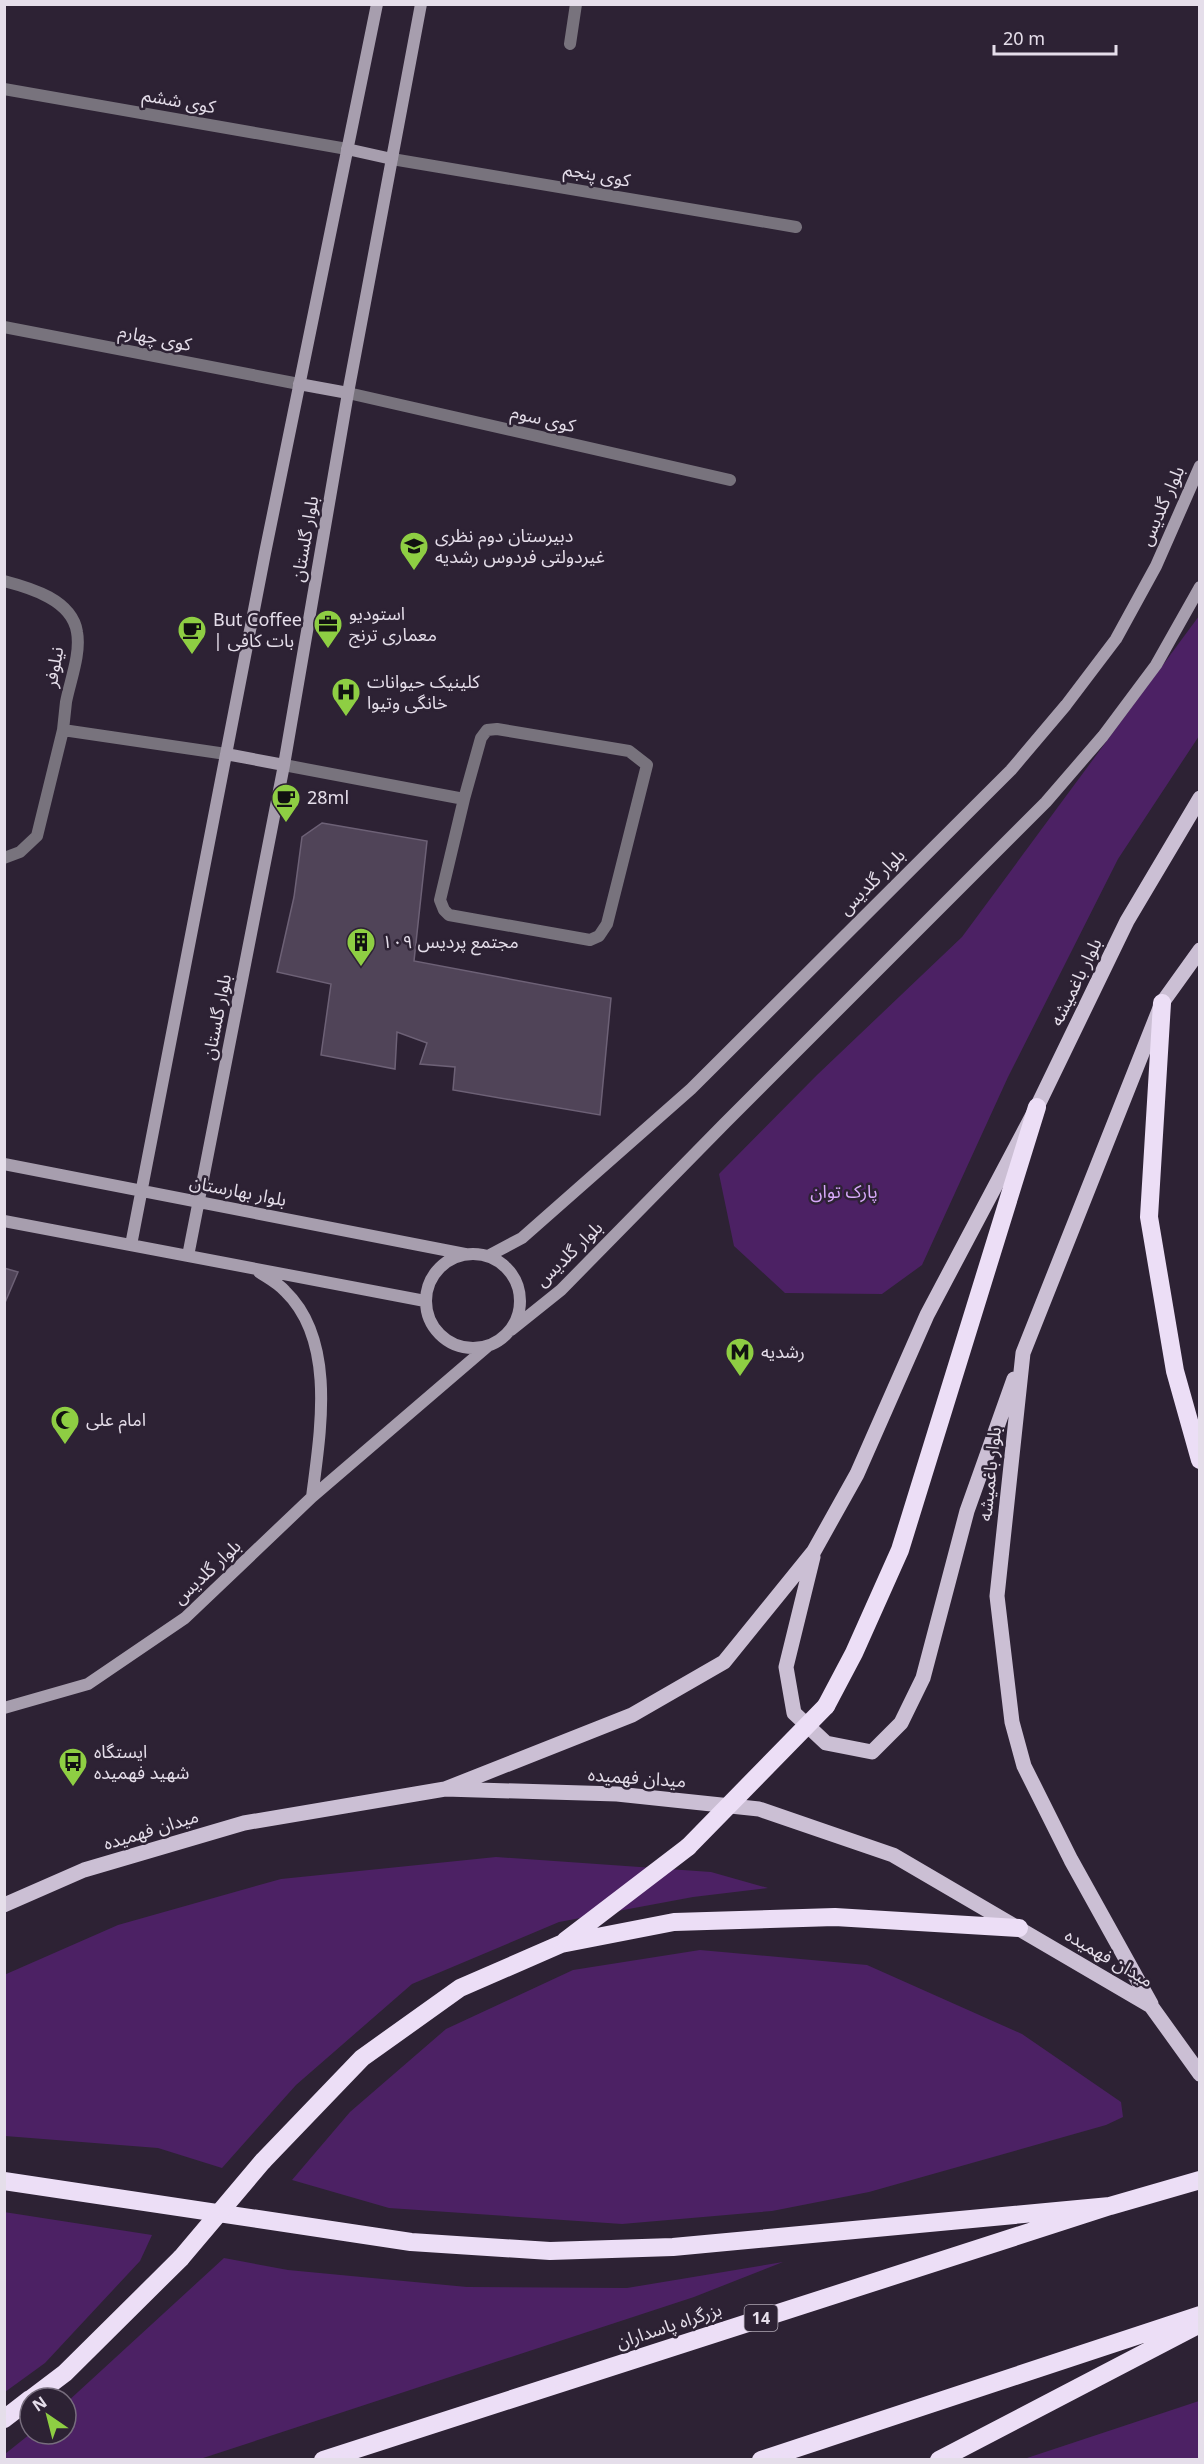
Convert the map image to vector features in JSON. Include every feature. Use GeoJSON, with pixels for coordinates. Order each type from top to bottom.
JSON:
{"type":"FeatureCollection","features":[{"type":"Feature","properties":{"kind":"highway"},"geometry":{"type":"LineString","coordinates":[[1162,1002],[1149,1217],[1174,1371],[1200,1460]]}},
{"type":"Feature","properties":{"kind":"highway"},"geometry":{"type":"LineString","coordinates":[[561,1944],[688,1847],[826,1706],[854,1653],[900,1550],[1037,1107]]}},
{"type":"Feature","properties":{"kind":"highway"},"geometry":{"type":"LineString","coordinates":[[48,2386],[65,2373],[181,2258],[263,2161],[362,2058],[460,1988],[561,1944],[686,1922],[836,1917],[1019,1928]]}},
{"type":"Feature","properties":{"kind":"highway","name":"بزرگراه پاسداران"},"geometry":{"type":"LineString","coordinates":[[323,2460],[1110,2206],[1200,2180]]}},
{"type":"Feature","properties":{"kind":"highway"},"geometry":{"type":"LineString","coordinates":[[4,2181],[411,2242],[550,2251],[673,2247],[1110,2206]]}},
{"type":"Feature","properties":{"kind":"highway"},"geometry":{"type":"LineString","coordinates":[[761,2460],[1200,2315]]}},
{"type":"Feature","properties":{"kind":"highway"},"geometry":{"type":"LineString","coordinates":[[939,2460],[1200,2324]]}},
{"type":"Feature","properties":{"kind":"highway"},"geometry":{"type":"LineString","coordinates":[[4,2419],[18,2409]]}},
{"type":"Feature","properties":{"kind":"main road","name":"بلوار گلستان"},"geometry":{"type":"LineString","coordinates":[[131,1245],[299,384],[377,4]]}},
{"type":"Feature","properties":{"kind":"main road","name":"بلوار گلستان"},"geometry":{"type":"LineString","coordinates":[[189,1256],[285,765],[348,393],[421,4]]}},
{"type":"Feature","properties":{"kind":"main road"},"geometry":{"type":"LineString","coordinates":[[348,148],[392,159]]}},
{"type":"Feature","properties":{"kind":"main road"},"geometry":{"type":"LineString","coordinates":[[299,384],[348,393]]}},
{"type":"Feature","properties":{"kind":"main road","name":"بلوار گلدیس"},"geometry":{"type":"LineString","coordinates":[[488,1256],[522,1238],[691,1089],[1011,770],[1066,705],[1116,639],[1156,566],[1200,466]]}},
{"type":"Feature","properties":{"kind":"main road","name":"بلوار گلدیس"},"geometry":{"type":"LineString","coordinates":[[511,1330],[561,1290],[725,1122],[1046,802],[1103,736],[1156,665],[1200,587]]}},
{"type":"Feature","properties":{"kind":"main road"},"geometry":{"type":"LineString","coordinates":[[226,754],[285,765]]}},
{"type":"Feature","properties":{"kind":"main road","name":"بلوار باغمیشه"},"geometry":{"type":"LineString","coordinates":[[814,1551],[857,1474],[927,1315],[1037,1107],[1127,921],[1200,798]]}},
{"type":"Feature","properties":{"kind":"main road","name":"بلوار باغمیشه"},"geometry":{"type":"LineString","coordinates":[[1151,2006],[1071,1860],[1024,1766],[1012,1722],[997,1596],[1023,1353],[1162,1002],[1200,950]]}},
{"type":"Feature","properties":{"kind":"main road","name":"بلوار بهارستان"},"geometry":{"type":"LineString","coordinates":[[4,1164],[465,1254]]}},
{"type":"Feature","properties":{"kind":"main road"},"geometry":{"type":"LineString","coordinates":[[4,1221],[425,1300]]}},
{"type":"Feature","properties":{"kind":"main road"},"geometry":{"type":"LineString","coordinates":[[465,1254],[488,1256],[509,1270],[516,1281],[520,1306],[517,1319],[511,1330],[501,1340],[473,1349],[458,1347],[444,1340],[434,1329],[427,1316],[425,1300],[427,1288],[441,1266],[465,1254]]}},
{"type":"Feature","properties":{"kind":"main road"},"geometry":{"type":"LineString","coordinates":[[255,1269],[285,1290],[300,1309],[317,1345],[321,1426],[312,1497]]}},
{"type":"Feature","properties":{"kind":"main road","name":"بلوار گلدیس"},"geometry":{"type":"LineString","coordinates":[[4,1708],[88,1684],[185,1618],[312,1497],[488,1346]]}},
{"type":"Feature","properties":{"kind":"main road"},"geometry":{"type":"LineString","coordinates":[[814,1551],[786,1666],[794,1713],[826,1743],[872,1752],[901,1723],[924,1678],[968,1511],[1023,1353]]}},
{"type":"Feature","properties":{"kind":"main road"},"geometry":{"type":"LineString","coordinates":[[445,1789],[632,1715],[724,1662],[814,1551]]}},
{"type":"Feature","properties":{"kind":"main road","name":"میدان فهمیده"},"geometry":{"type":"LineString","coordinates":[[4,1905],[84,1870],[243,1822],[445,1789],[616,1794],[759,1809],[893,1855],[1151,2006],[1200,2074]]}},
{"type":"Feature","properties":{"kind":"street"},"geometry":{"type":"LineString","coordinates":[[570,44],[576,4]]}},
{"type":"Feature","properties":{"kind":"street","name":"کوی ششم"},"geometry":{"type":"LineString","coordinates":[[4,89],[348,148]]}},
{"type":"Feature","properties":{"kind":"street","name":"کوی پنجم"},"geometry":{"type":"LineString","coordinates":[[392,159],[796,227]]}},
{"type":"Feature","properties":{"kind":"street","name":"کوی چهارم"},"geometry":{"type":"LineString","coordinates":[[4,327],[299,384]]}},
{"type":"Feature","properties":{"kind":"street","name":"کوی سوم"},"geometry":{"type":"LineString","coordinates":[[348,393],[730,480]]}},
{"type":"Feature","properties":{"kind":"street","name":"نیلوفر"},"geometry":{"type":"LineString","coordinates":[[4,581],[51,598],[69,612],[77,632],[75,660],[63,730],[38,836],[20,852],[4,858]]}},
{"type":"Feature","properties":{"kind":"street"},"geometry":{"type":"LineString","coordinates":[[497,729],[629,751],[647,765],[607,924],[599,936],[590,940],[449,915],[444,910],[440,900],[464,799],[481,738],[487,730],[497,729]]}},
{"type":"Feature","properties":{"kind":"street"},"geometry":{"type":"LineString","coordinates":[[63,730],[226,754]]}},
{"type":"Feature","properties":{"kind":"street"},"geometry":{"type":"LineString","coordinates":[[285,765],[464,799]]}},
{"type":"Feature","properties":{"kind":"green space","name":"پارک توان"},"geometry":{"type":"Polygon","coordinates":[[[1199,616],[1199,736],[1118,859],[1008,1077],[922,1265],[882,1294],[785,1293],[734,1246],[719,1174],[817,1075],[962,937],[1199,616]]]}},
{"type":"Feature","properties":{"kind":"green space"},"geometry":{"type":"Polygon","coordinates":[[[496,1857],[711,1872],[768,1888],[693,1897],[559,1922],[412,1984],[296,2085],[222,2168],[158,2148],[5,2136],[4,1975],[118,1925],[281,1879],[496,1857]]]}},
{"type":"Feature","properties":{"kind":"green space"},"geometry":{"type":"Polygon","coordinates":[[[700,1950],[867,1965],[1022,2034],[1121,2102],[1123,2117],[1106,2125],[869,2192],[772,2211],[622,2224],[389,2208],[292,2180],[350,2112],[446,2029],[573,1970],[700,1950]]]}},
{"type":"Feature","properties":{"kind":"green space"},"geometry":{"type":"Polygon","coordinates":[[[4,2212],[152,2235],[140,2261],[45,2363],[5,2392],[4,2212]]]}},
{"type":"Feature","properties":{"kind":"green space"},"geometry":{"type":"Polygon","coordinates":[[[224,2258],[288,2270],[467,2287],[627,2288],[783,2262],[694,2297],[200,2459],[5,2459],[5,2454],[18,2444],[18,2446],[78,2446],[78,2392],[224,2258]]]}},
{"type":"Feature","properties":{"kind":"green space"},"geometry":{"type":"Polygon","coordinates":[[[1199,2401],[1199,2459],[1024,2459],[1199,2401]]]}},
{"type":"Feature","properties":{"kind":"building","name":"مجتمع پردیس ۱۰۹"},"geometry":{"type":"Polygon","coordinates":[[[322,823],[427,841],[414,961],[611,998],[600,1115],[453,1090],[455,1067],[420,1064],[427,1043],[397,1032],[395,1069],[321,1055],[331,984],[277,972],[294,897],[302,837],[322,823]]]}},
{"type":"Feature","properties":{"kind":"building"},"geometry":{"type":"Polygon","coordinates":[[[4,1268],[18,1272],[4,1305],[4,1268]]]}},
{"type":"Feature","properties":{"kind":"place","name":"دبیرستان دوم نظری غیردولتی فردوس رشدیه"},"geometry":{"type":"Point","coordinates":[414,572]}},
{"type":"Feature","properties":{"kind":"place","name":"استودیو معماری ترنج"},"geometry":{"type":"Point","coordinates":[328,650]}},
{"type":"Feature","properties":{"kind":"place","name":"But Coffee | بات کافی"},"geometry":{"type":"Point","coordinates":[192,656]}},
{"type":"Feature","properties":{"kind":"place","name":"کلینیک حیوانات خانگی وتیوا"},"geometry":{"type":"Point","coordinates":[346,718]}},
{"type":"Feature","properties":{"kind":"place","name":"28ml"},"geometry":{"type":"Point","coordinates":[286,824]}},
{"type":"Feature","properties":{"kind":"place","name":"مجتمع پردیس ۱۰۹"},"geometry":{"type":"Point","coordinates":[361,968]}},
{"type":"Feature","properties":{"kind":"place","name":"رشدیه"},"geometry":{"type":"Point","coordinates":[740,1378]}},
{"type":"Feature","properties":{"kind":"place","name":"امام علی"},"geometry":{"type":"Point","coordinates":[65,1446]}},
{"type":"Feature","properties":{"kind":"place","name":"ایستگاه شهید فهمیده"},"geometry":{"type":"Point","coordinates":[73,1788]}}]}
